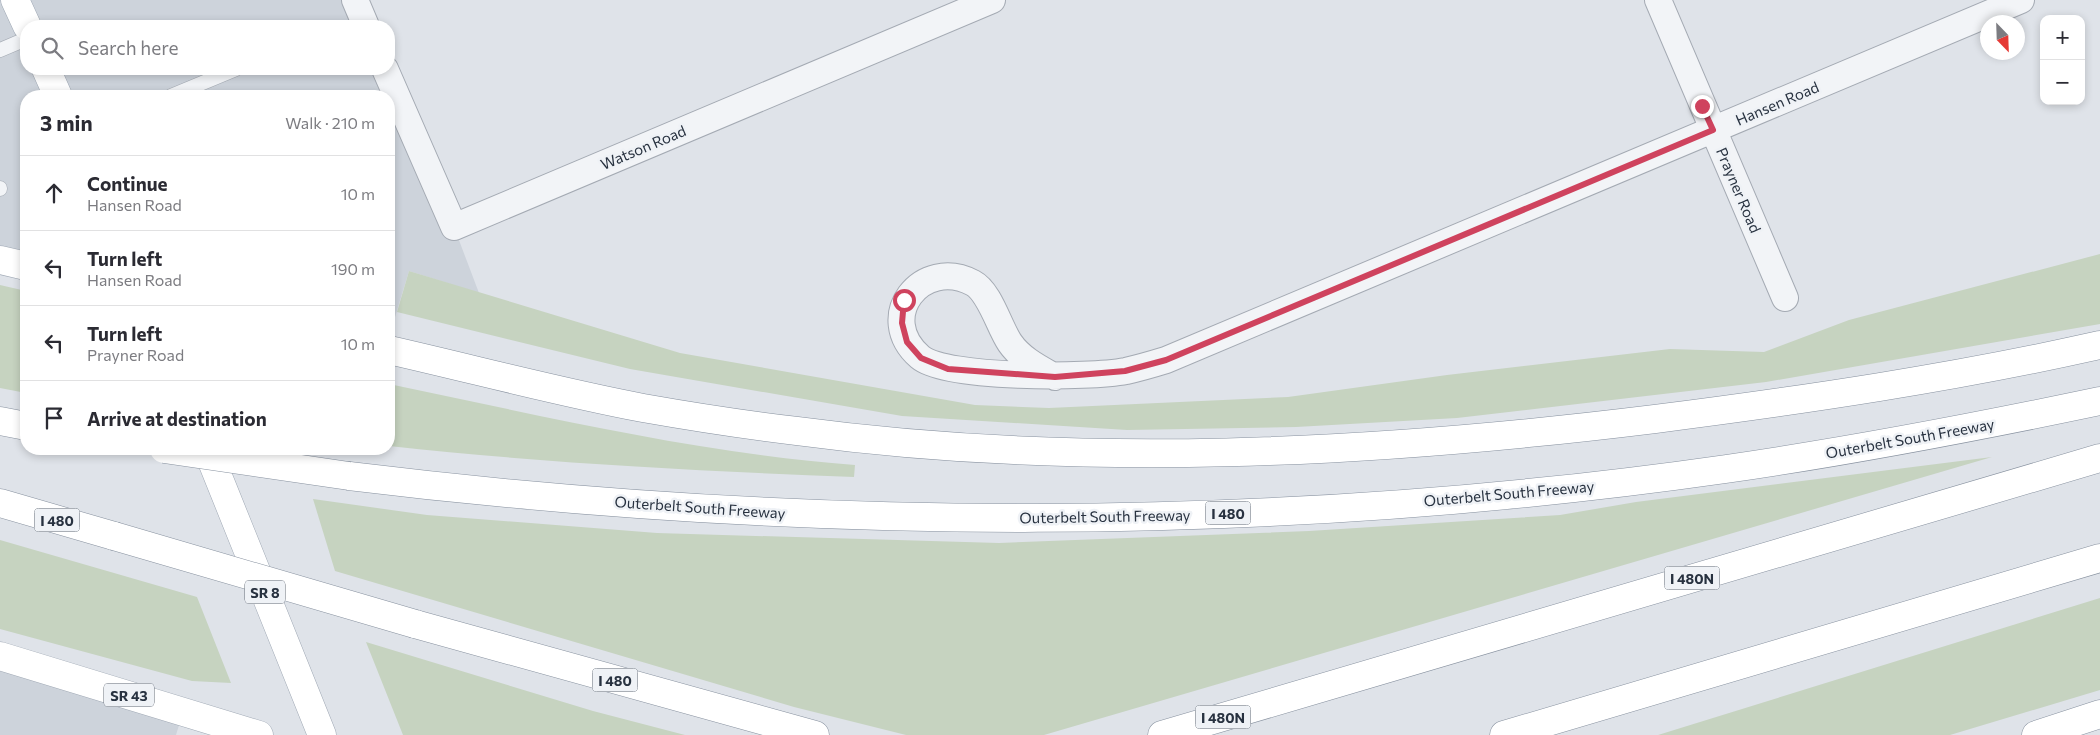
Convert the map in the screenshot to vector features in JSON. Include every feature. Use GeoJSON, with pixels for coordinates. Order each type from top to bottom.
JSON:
{"type":"FeatureCollection","features":[{"type":"Feature","properties":{"kind":"main road"},"geometry":{"type":"LineString","coordinates":[[15,0],[24,20]]}},
{"type":"Feature","properties":{"kind":"main road"},"geometry":{"type":"LineString","coordinates":[[49,75],[55,90]]}},
{"type":"Feature","properties":{"kind":"main road"},"geometry":{"type":"LineString","coordinates":[[0,260],[20,265]]}},
{"type":"Feature","properties":{"kind":"main road"},"geometry":{"type":"LineString","coordinates":[[395,351],[642,408],[800,432],[941,445],[1140,455],[1342,448],[1552,431],[1885,387],[2030,361],[2100,346]]}},
{"type":"Feature","properties":{"kind":"main road","name":"Outerbelt South Freeway"},"geometry":{"type":"LineString","coordinates":[[205,455],[349,476],[541,497],[767,512],[991,518],[1223,513],[1438,500],[1670,476],[1926,435],[2100,401]]}},
{"type":"Feature","properties":{"kind":"main road"},"geometry":{"type":"LineString","coordinates":[[0,421],[20,425]]}},
{"type":"Feature","properties":{"kind":"main road","name":"SR 8"},"geometry":{"type":"LineString","coordinates":[[209,455],[322,735]]}},
{"type":"Feature","properties":{"kind":"main road","name":"I 480N"},"geometry":{"type":"LineString","coordinates":[[1162,735],[2100,458]]}},
{"type":"Feature","properties":{"kind":"main road","name":"I 480"},"geometry":{"type":"LineString","coordinates":[[0,503],[415,624],[815,735]]}},
{"type":"Feature","properties":{"kind":"main road"},"geometry":{"type":"LineString","coordinates":[[1504,735],[2100,558]]}},
{"type":"Feature","properties":{"kind":"main road","name":"SR 43"},"geometry":{"type":"LineString","coordinates":[[0,656],[259,735]]}},
{"type":"Feature","properties":{"kind":"main road"},"geometry":{"type":"LineString","coordinates":[[2036,735],[2100,714]]}},
{"type":"Feature","properties":{"kind":"street"},"geometry":{"type":"LineString","coordinates":[[355,0],[363,20]]}},
{"type":"Feature","properties":{"kind":"street","name":"Watson Road"},"geometry":{"type":"LineString","coordinates":[[395,92],[454,227],[992,0]]}},
{"type":"Feature","properties":{"kind":"street","name":"Prayner Road"},"geometry":{"type":"LineString","coordinates":[[1658,0],[1785,298]]}},
{"type":"Feature","properties":{"kind":"street","name":"Hansen Road"},"geometry":{"type":"LineString","coordinates":[[1055,377],[1027,360],[1011,345],[986,296],[974,283],[956,277],[936,277],[916,286],[904,300],[902,323],[907,342],[921,358],[948,369],[1055,377],[1125,371],[1166,360],[2021,0]]}},
{"type":"Feature","properties":{"kind":"street","name":"Watson Road"},"geometry":{"type":"LineString","coordinates":[[388,75],[394,90]]}},
{"type":"Feature","properties":{"kind":"lane"},"geometry":{"type":"LineString","coordinates":[[0,50],[20,41]]}},
{"type":"Feature","properties":{"kind":"lane"},"geometry":{"type":"LineString","coordinates":[[186,90],[222,75]]}},
{"type":"Feature","properties":{"kind":"shaded area"},"geometry":{"type":"Polygon","coordinates":[[[0,0],[355,0],[363,20],[20,20],[20,75],[388,75],[394,90],[20,90],[20,265],[0,260],[0,0]]]}},
{"type":"Feature","properties":{"kind":"shaded area"},"geometry":{"type":"Polygon","coordinates":[[[395,92],[454,227],[479,293],[409,271],[395,317],[395,92]]]}},
{"type":"Feature","properties":{"kind":"shaded area"},"geometry":{"type":"Polygon","coordinates":[[[0,656],[183,712],[176,735],[0,735],[0,656]]]}},
{"type":"Feature","properties":{"kind":"green space"},"geometry":{"type":"Polygon","coordinates":[[[2100,254],[2100,324],[1766,382],[1457,418],[1296,427],[1127,430],[902,416],[630,369],[397,312],[409,271],[680,353],[975,405],[1049,408],[1288,397],[1447,375],[1670,349],[1764,352],[1849,320],[2100,254]]]}},
{"type":"Feature","properties":{"kind":"green space"},"geometry":{"type":"Polygon","coordinates":[[[0,285],[20,290],[20,392],[0,388],[0,285]]]}},
{"type":"Feature","properties":{"kind":"green space"},"geometry":{"type":"Polygon","coordinates":[[[395,385],[563,421],[679,443],[738,452],[855,465],[854,477],[622,466],[395,447],[395,385]]]}},
{"type":"Feature","properties":{"kind":"green space"},"geometry":{"type":"Polygon","coordinates":[[[1992,457],[1044,735],[906,735],[794,707],[335,571],[313,499],[427,515],[657,533],[999,543],[1309,531],[1560,515],[1636,502],[1992,457]]]}},
{"type":"Feature","properties":{"kind":"green space"},"geometry":{"type":"Polygon","coordinates":[[[0,540],[197,597],[231,683],[192,681],[0,629],[0,540]]]}},
{"type":"Feature","properties":{"kind":"green space"},"geometry":{"type":"Polygon","coordinates":[[[2100,598],[2100,690],[1950,735],[1658,735],[2100,598]]]}},
{"type":"Feature","properties":{"kind":"green space"},"geometry":{"type":"Polygon","coordinates":[[[366,642],[593,711],[685,735],[403,735],[366,642]]]}},
{"type":"Feature","properties":{"kind":"route"},"geometry":{"type":"LineString","coordinates":[[904,300],[902,323],[907,342],[921,358],[948,369],[1055,377],[1125,371],[1166,360],[1713,130],[1702,106]]}}]}
